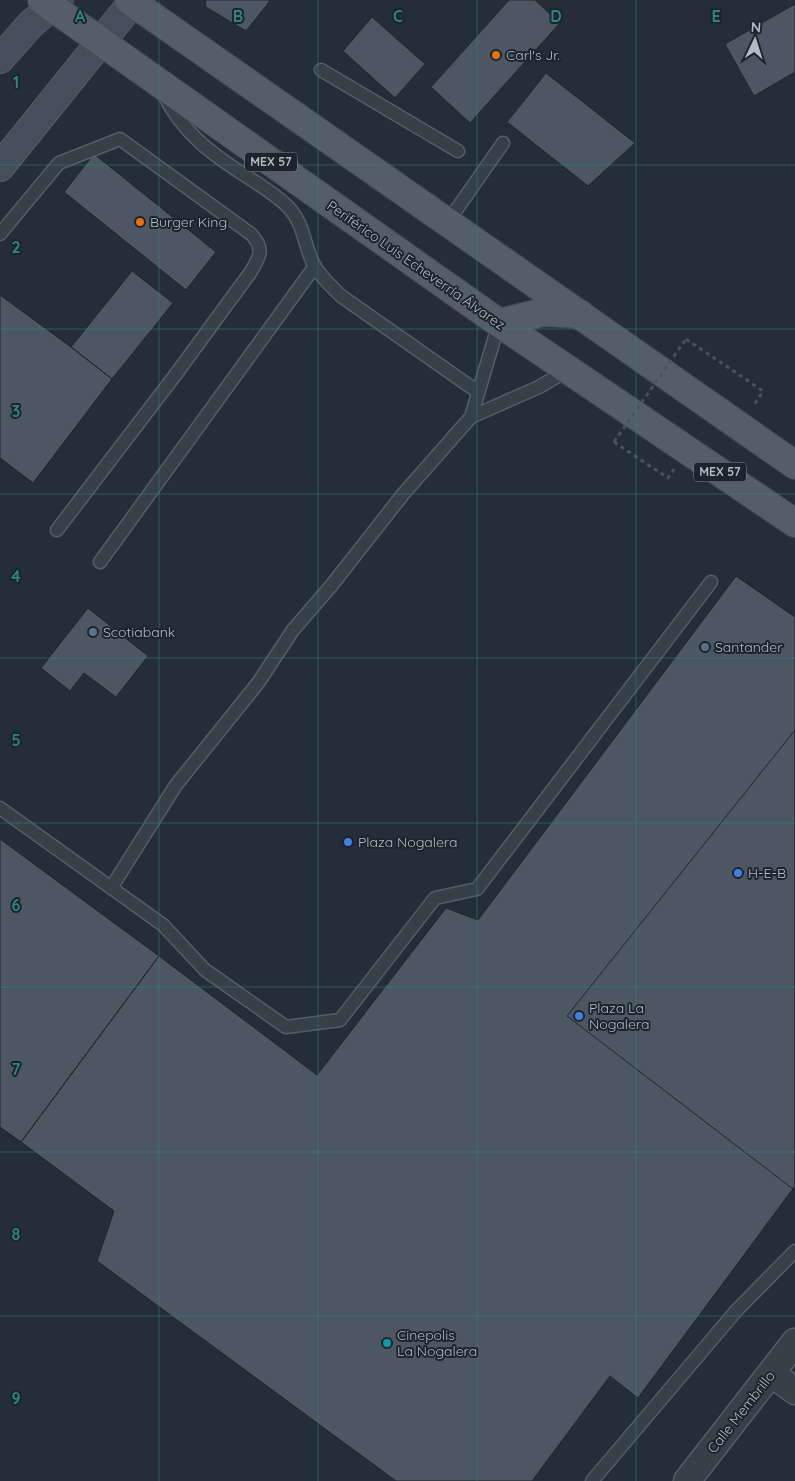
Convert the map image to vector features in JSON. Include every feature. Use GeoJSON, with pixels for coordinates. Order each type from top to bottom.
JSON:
{"type":"FeatureCollection","features":[{"type":"Feature","properties":{"kind":"main road"},"geometry":{"type":"LineString","coordinates":[[0,167],[131,1],[795,466]]}},
{"type":"Feature","properties":{"kind":"main road"},"geometry":{"type":"LineString","coordinates":[[0,59],[50,2]]}},
{"type":"Feature","properties":{"kind":"main road","name":"Periférico Luis Echeverría Álvarez"},"geometry":{"type":"LineString","coordinates":[[50,2],[158,82],[499,324],[795,523]]}},
{"type":"Feature","properties":{"kind":"main road"},"geometry":{"type":"LineString","coordinates":[[499,324],[544,312],[580,314]]}},
{"type":"Feature","properties":{"kind":"street","name":"Calle Membrillo"},"geometry":{"type":"LineString","coordinates":[[688,1481],[795,1342]]}},
{"type":"Feature","properties":{"kind":"street"},"geometry":{"type":"LineString","coordinates":[[771,1373],[795,1391]]}},
{"type":"Feature","properties":{"kind":"lane"},"geometry":{"type":"LineString","coordinates":[[321,70],[458,151]]}},
{"type":"Feature","properties":{"kind":"lane"},"geometry":{"type":"LineString","coordinates":[[158,82],[171,109],[184,127],[200,143],[288,206],[301,224],[315,266],[325,280],[341,296],[478,392]]}},
{"type":"Feature","properties":{"kind":"lane"},"geometry":{"type":"LineString","coordinates":[[0,234],[58,163],[120,139],[236,221],[258,242],[260,251],[250,273],[182,367],[57,530]]}},
{"type":"Feature","properties":{"kind":"lane"},"geometry":{"type":"LineString","coordinates":[[447,223],[503,143]]}},
{"type":"Feature","properties":{"kind":"lane"},"geometry":{"type":"LineString","coordinates":[[100,562],[315,266]]}},
{"type":"Feature","properties":{"kind":"lane"},"geometry":{"type":"LineString","coordinates":[[471,417],[499,324]]}},
{"type":"Feature","properties":{"kind":"lane"},"geometry":{"type":"LineString","coordinates":[[111,888],[176,785],[258,683],[293,630],[331,586],[404,493],[471,417],[539,387],[568,370]]}},
{"type":"Feature","properties":{"kind":"lane"},"geometry":{"type":"LineString","coordinates":[[0,808],[163,924],[205,970],[286,1027],[340,1020],[435,898],[477,889],[711,582]]}},
{"type":"Feature","properties":{"kind":"lane"},"geometry":{"type":"LineString","coordinates":[[592,1481],[736,1311],[795,1251]]}},
{"type":"Feature","properties":{"kind":"path"},"geometry":{"type":"LineString","coordinates":[[687,450],[668,478],[614,442],[686,339],[763,391],[739,426]]}},
{"type":"Feature","properties":{"kind":"building"},"geometry":{"type":"Polygon","coordinates":[[[205,0],[270,1],[246,31],[206,7],[205,0]]]}},
{"type":"Feature","properties":{"kind":"building","name":"Carl's Jr."},"geometry":{"type":"Polygon","coordinates":[[[509,0],[535,0],[560,23],[470,123],[431,87],[509,0]]]}},
{"type":"Feature","properties":{"kind":"building"},"geometry":{"type":"Polygon","coordinates":[[[795,4],[795,72],[754,96],[725,44],[795,4]]]}},
{"type":"Feature","properties":{"kind":"building"},"geometry":{"type":"Polygon","coordinates":[[[372,17],[425,64],[395,98],[343,51],[372,17]]]}},
{"type":"Feature","properties":{"kind":"building"},"geometry":{"type":"Polygon","coordinates":[[[546,73],[635,143],[588,186],[507,122],[546,73]]]}},
{"type":"Feature","properties":{"kind":"building","name":"Burger King"},"geometry":{"type":"Polygon","coordinates":[[[94,154],[216,252],[186,290],[64,192],[94,154]]]}},
{"type":"Feature","properties":{"kind":"building"},"geometry":{"type":"Polygon","coordinates":[[[132,271],[173,303],[112,379],[71,347],[132,271]]]}},
{"type":"Feature","properties":{"kind":"building"},"geometry":{"type":"Polygon","coordinates":[[[0,295],[112,379],[33,483],[0,458],[0,295]]]}},
{"type":"Feature","properties":{"kind":"building","name":"Plaza La Nogalera"},"geometry":{"type":"Polygon","coordinates":[[[736,576],[795,617],[795,1186],[638,1398],[610,1376],[532,1481],[396,1481],[97,1261],[114,1211],[21,1142],[159,956],[317,1075],[446,908],[478,920],[736,576]]]}},
{"type":"Feature","properties":{"kind":"building","name":"Scotiabank"},"geometry":{"type":"Polygon","coordinates":[[[88,608],[148,656],[116,697],[84,673],[70,691],[41,668],[88,608]]]}},
{"type":"Feature","properties":{"kind":"building","name":"H-E-B"},"geometry":{"type":"Polygon","coordinates":[[[795,730],[795,1186],[793,1189],[567,1016],[795,730]]]}},
{"type":"Feature","properties":{"kind":"building"},"geometry":{"type":"Polygon","coordinates":[[[0,839],[159,956],[21,1142],[0,1127],[0,839]]]}},
{"type":"Feature","properties":{"kind":"place","name":"Carl's Jr."},"geometry":{"type":"Point","coordinates":[496,55]}},
{"type":"Feature","properties":{"kind":"place","name":"Burger King"},"geometry":{"type":"Point","coordinates":[140,222]}},
{"type":"Feature","properties":{"kind":"place","name":"Scotiabank"},"geometry":{"type":"Point","coordinates":[93,632]}},
{"type":"Feature","properties":{"kind":"place","name":"Santander"},"geometry":{"type":"Point","coordinates":[705,647]}},
{"type":"Feature","properties":{"kind":"place","name":"Plaza Nogalera"},"geometry":{"type":"Point","coordinates":[348,842]}},
{"type":"Feature","properties":{"kind":"place","name":"H-E-B"},"geometry":{"type":"Point","coordinates":[738,873]}},
{"type":"Feature","properties":{"kind":"place","name":"Plaza La Nogalera"},"geometry":{"type":"Point","coordinates":[579,1016]}},
{"type":"Feature","properties":{"kind":"place","name":"Cinepolis La Nogalera"},"geometry":{"type":"Point","coordinates":[387,1343]}}]}
